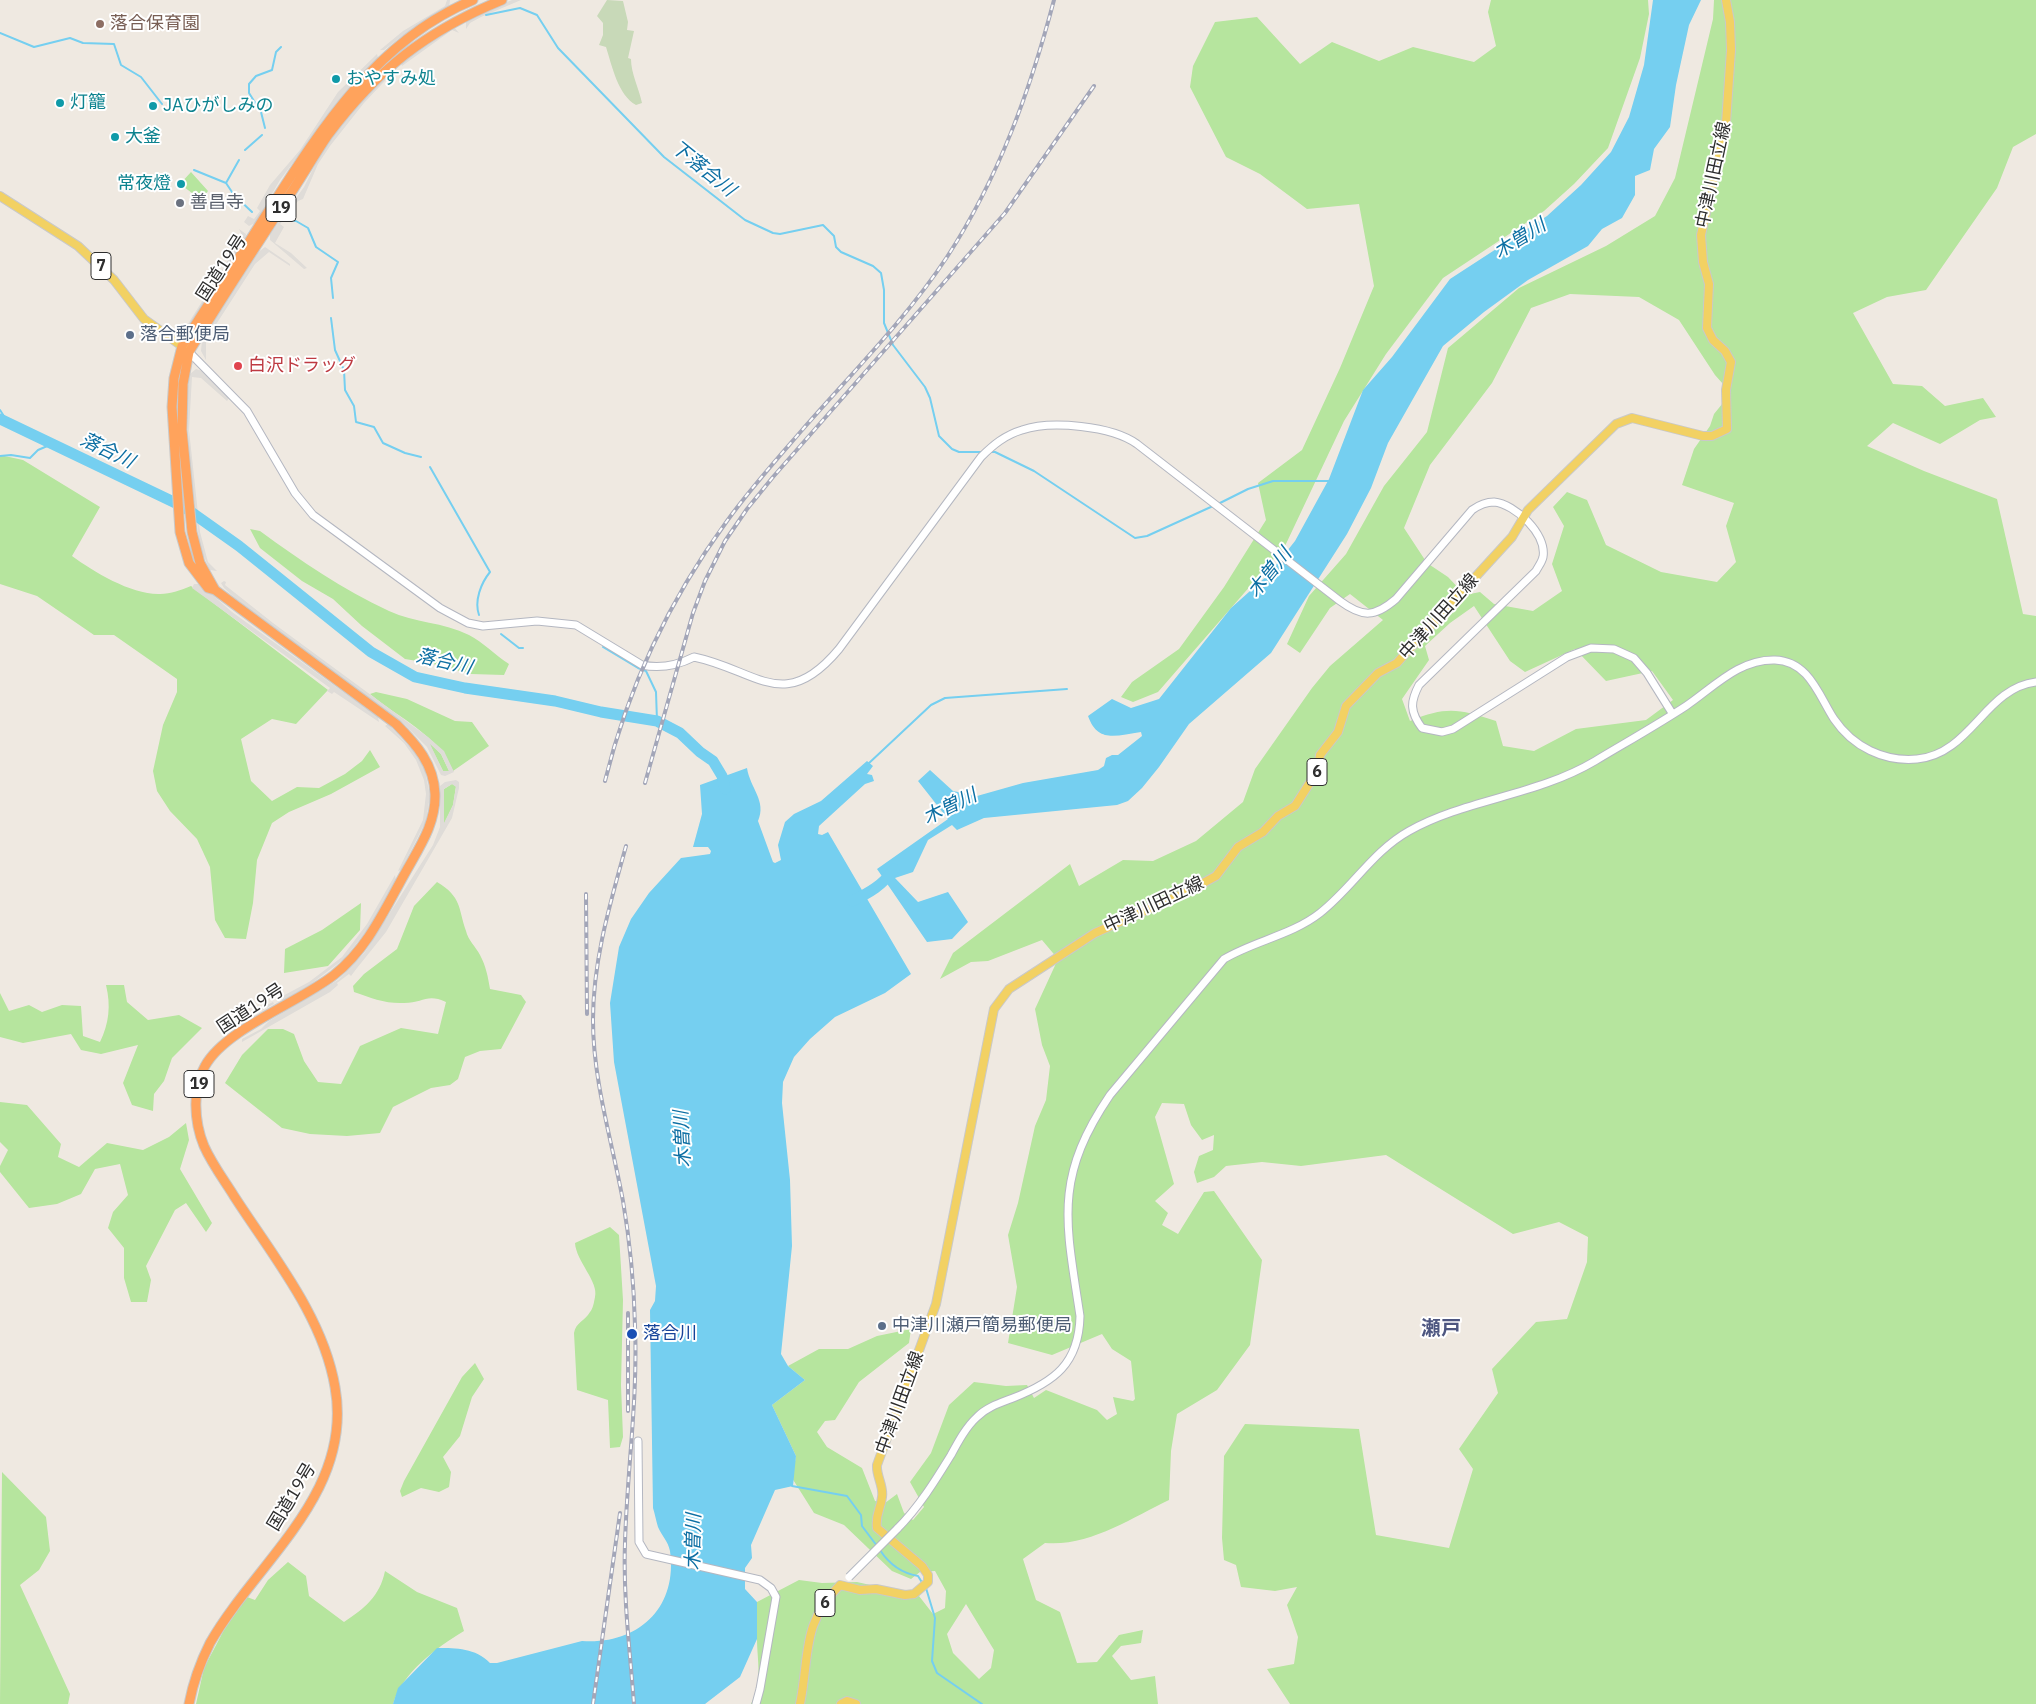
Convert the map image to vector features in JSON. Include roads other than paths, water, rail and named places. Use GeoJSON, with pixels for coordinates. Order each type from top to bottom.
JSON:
{"type":"FeatureCollection","features":[{"type":"Feature","properties":{"kind":"highway","name":"国道19号"},"geometry":{"type":"LineString","coordinates":[[188,1704],[196,1674],[211,1642],[250,1586],[288,1537],[323,1482],[333,1454],[337,1406],[332,1369],[308,1313],[204,1146],[196,1112],[200,1077],[210,1057],[234,1036],[322,984],[347,964],[363,945],[378,924],[428,832],[434,813],[435,794],[427,762],[419,748],[396,724],[215,590],[208,588],[189,563],[180,532],[172,407],[174,378],[186,349],[319,134],[353,90],[385,56],[407,39],[454,9],[473,0]]}},
{"type":"Feature","properties":{"kind":"highway","name":"国道19号"},"geometry":{"type":"LineString","coordinates":[[215,590],[200,563],[192,532],[182,408],[186,349],[323,143],[360,96],[395,62],[433,33],[468,14],[502,0]]}},
{"type":"Feature","properties":{"kind":"main road","name":"中津川田立線"},"geometry":{"type":"LineString","coordinates":[[840,1585],[860,1590],[876,1588],[906,1595],[914,1594],[927,1582],[928,1574],[922,1566],[876,1528],[876,1516],[882,1496],[876,1474],[877,1465],[936,1304],[994,1009],[1009,989],[1095,933],[1185,894],[1216,876],[1238,847],[1263,832],[1278,816],[1295,806],[1318,770],[1320,754],[1338,732],[1346,706],[1378,673],[1397,663],[1512,537],[1528,510],[1616,424],[1624,420],[1640,420],[1693,435],[1712,436],[1726,429],[1726,390],[1731,362],[1725,351],[1713,340],[1707,328],[1709,284],[1703,262],[1701,236],[1726,123],[1731,50],[1730,22],[1726,0]]}},
{"type":"Feature","properties":{"kind":"main road","name":"7"},"geometry":{"type":"LineString","coordinates":[[0,196],[78,246],[114,280],[144,319],[186,349]]}},
{"type":"Feature","properties":{"kind":"main road","name":"6"},"geometry":{"type":"LineString","coordinates":[[800,1704],[807,1641],[813,1625],[829,1597],[840,1585]]}},
{"type":"Feature","properties":{"kind":"main road"},"geometry":{"type":"LineString","coordinates":[[841,1704],[847,1701],[856,1704]]}},
{"type":"Feature","properties":{"kind":"street"},"geometry":{"type":"LineString","coordinates":[[186,349],[247,411],[260,430],[295,493],[313,516],[454,616],[468,623],[483,626],[538,621],[576,625],[642,665],[660,667],[681,663],[694,658],[708,660],[763,683],[789,683],[802,680],[816,672],[830,660],[989,448],[1008,435],[1023,429],[1044,426],[1092,427],[1112,431],[1137,444],[1340,601],[1356,612],[1364,614],[1373,614],[1386,608],[1396,599],[1466,516],[1482,503],[1494,502],[1502,504],[1523,518],[1541,543],[1542,557],[1536,571],[1419,685],[1412,698],[1411,707],[1414,718],[1422,728],[1442,732],[1452,729],[1567,657],[1591,648],[1614,649],[1634,658],[1647,672],[1672,713]]}},
{"type":"Feature","properties":{"kind":"street"},"geometry":{"type":"LineString","coordinates":[[840,1585],[898,1529],[920,1502],[976,1418],[990,1407],[1050,1381],[1062,1369],[1071,1354],[1080,1327],[1080,1316],[1068,1242],[1067,1221],[1071,1180],[1078,1152],[1093,1119],[1110,1094],[1224,959],[1240,949],[1304,923],[1319,913],[1342,893],[1367,865],[1397,838],[1411,830],[1439,817],[1546,784],[1594,762],[1687,705],[1713,685],[1744,667],[1761,661],[1787,662],[1809,678],[1822,694],[1842,729],[1866,750],[1882,757],[1913,760],[1929,756],[1955,744],[2011,689],[2036,682]]}},
{"type":"Feature","properties":{"kind":"street"},"geometry":{"type":"LineString","coordinates":[[638,1441],[639,1542],[646,1554],[760,1580],[771,1588],[776,1597],[756,1704]]}},
{"type":"Feature","properties":{"kind":"water"},"geometry":{"type":"Polygon","coordinates":[[[1653,0],[1701,0],[1689,25],[1676,85],[1670,127],[1654,149],[1650,170],[1635,176],[1635,195],[1622,218],[1602,229],[1588,246],[1528,280],[1484,312],[1443,346],[1388,443],[1371,488],[1347,534],[1271,653],[1189,724],[1159,767],[1142,788],[1128,801],[1117,805],[984,818],[957,830],[952,825],[928,840],[913,872],[895,878],[918,902],[948,892],[968,922],[952,939],[927,942],[877,869],[948,819],[918,781],[930,770],[953,791],[977,796],[1023,783],[1098,770],[1104,766],[1106,758],[1118,755],[1142,736],[1141,732],[1116,736],[1103,734],[1092,725],[1088,716],[1112,699],[1131,708],[1159,699],[1231,608],[1268,575],[1295,541],[1329,479],[1363,390],[1392,357],[1450,279],[1547,216],[1581,185],[1611,152],[1629,117],[1644,65],[1653,0]]]}},
{"type":"Feature","properties":{"kind":"water"},"geometry":{"type":"Polygon","coordinates":[[[867,761],[873,766],[867,774],[872,775],[874,781],[865,784],[819,826],[818,834],[822,835],[828,832],[911,974],[885,993],[835,1017],[810,1039],[794,1057],[783,1082],[782,1103],[790,1180],[792,1246],[781,1354],[788,1366],[805,1380],[772,1405],[796,1456],[793,1486],[775,1490],[751,1545],[752,1558],[745,1568],[745,1589],[757,1602],[757,1639],[740,1677],[705,1704],[393,1704],[398,1688],[437,1648],[465,1650],[478,1654],[490,1663],[497,1663],[582,1641],[602,1641],[620,1637],[637,1629],[650,1619],[660,1606],[668,1590],[671,1571],[669,1547],[658,1527],[653,1508],[650,1310],[655,1301],[656,1286],[614,1062],[610,1003],[619,947],[631,919],[649,893],[681,858],[710,854],[711,851],[708,847],[693,847],[702,814],[700,785],[747,768],[761,807],[758,821],[775,863],[781,860],[778,845],[785,822],[794,814],[821,801],[867,761]]]}},
{"type":"Feature","properties":{"kind":"waterway","name":"下落合川"},"geometry":{"type":"LineString","coordinates":[[486,15],[520,8],[537,15],[558,48],[664,157],[745,220],[773,233],[780,234],[823,225],[834,236],[836,247],[841,252],[873,266],[881,273],[884,290],[884,323],[893,345],[925,387],[930,398],[939,436],[952,449],[959,452],[982,452]]}},
{"type":"Feature","properties":{"kind":"waterway"},"geometry":{"type":"LineString","coordinates":[[0,33],[34,47],[70,38],[83,43],[114,44],[121,65],[141,77],[162,104]]}},
{"type":"Feature","properties":{"kind":"waterway"},"geometry":{"type":"LineString","coordinates":[[265,128],[261,112],[249,93],[249,84],[256,76],[272,70],[276,52],[281,47]]}},
{"type":"Feature","properties":{"kind":"waterway"},"geometry":{"type":"LineString","coordinates":[[245,150],[262,135]]}},
{"type":"Feature","properties":{"kind":"waterway"},"geometry":{"type":"LineString","coordinates":[[226,183],[239,160]]}},
{"type":"Feature","properties":{"kind":"waterway"},"geometry":{"type":"LineString","coordinates":[[194,170],[226,183],[234,195],[252,212]]}},
{"type":"Feature","properties":{"kind":"waterway"},"geometry":{"type":"LineString","coordinates":[[285,220],[296,221],[308,228],[316,247],[338,262],[331,278],[333,298]]}},
{"type":"Feature","properties":{"kind":"waterway"},"geometry":{"type":"LineString","coordinates":[[331,318],[335,350],[344,370],[345,390],[354,406],[356,422],[374,427],[383,443],[405,453],[421,457]]}},
{"type":"Feature","properties":{"kind":"waterway"},"geometry":{"type":"LineString","coordinates":[[0,410],[7,421]]}},
{"type":"Feature","properties":{"kind":"waterway","name":"落合川"},"geometry":{"type":"LineString","coordinates":[[0,419],[184,507],[239,546],[371,652],[415,677],[465,688],[555,701],[601,712],[657,721],[680,733],[700,752],[713,761],[722,776],[725,789]]}},
{"type":"Feature","properties":{"kind":"waterway"},"geometry":{"type":"LineString","coordinates":[[0,456],[11,455],[30,458],[38,450],[52,444]]}},
{"type":"Feature","properties":{"kind":"waterway"},"geometry":{"type":"LineString","coordinates":[[989,452],[995,452],[1034,471],[1135,538],[1147,536],[1213,506]]}},
{"type":"Feature","properties":{"kind":"waterway"},"geometry":{"type":"LineString","coordinates":[[430,467],[490,572],[479,592],[477,604],[479,615]]}},
{"type":"Feature","properties":{"kind":"waterway"},"geometry":{"type":"LineString","coordinates":[[1218,504],[1248,489],[1273,481],[1330,481]]}},
{"type":"Feature","properties":{"kind":"waterway"},"geometry":{"type":"LineString","coordinates":[[501,634],[519,648],[523,648]]}},
{"type":"Feature","properties":{"kind":"waterway"},"geometry":{"type":"LineString","coordinates":[[603,647],[646,671],[656,692],[657,721]]}},
{"type":"Feature","properties":{"kind":"waterway"},"geometry":{"type":"LineString","coordinates":[[868,764],[931,705],[945,698],[1067,689]]}},
{"type":"Feature","properties":{"kind":"waterway","name":"木曽川"},"geometry":{"type":"LineString","coordinates":[[852,901],[875,888],[894,869]]}},
{"type":"Feature","properties":{"kind":"waterway"},"geometry":{"type":"LineString","coordinates":[[792,1486],[847,1496],[861,1515],[862,1526],[877,1546]]}},
{"type":"Feature","properties":{"kind":"waterway"},"geometry":{"type":"LineString","coordinates":[[880,1550],[891,1564],[906,1573],[918,1576],[923,1584]]}},
{"type":"Feature","properties":{"kind":"waterway"},"geometry":{"type":"LineString","coordinates":[[926,1588],[935,1618],[932,1661],[937,1673],[982,1704]]}},
{"type":"Feature","properties":{"kind":"railway"},"geometry":{"type":"LineString","coordinates":[[605,781],[626,712],[653,645],[687,581],[706,551],[764,474],[914,302],[966,227],[1011,133],[1045,34],[1054,0]]}},
{"type":"Feature","properties":{"kind":"railway"},"geometry":{"type":"LineString","coordinates":[[645,783],[693,613],[705,581],[725,541],[747,509],[773,477],[1005,213],[1094,86]]}},
{"type":"Feature","properties":{"kind":"railway"},"geometry":{"type":"LineString","coordinates":[[626,846],[599,954],[593,1020],[596,1066],[623,1201],[630,1247],[634,1295],[636,1353],[625,1563],[627,1624],[634,1704]]}},
{"type":"Feature","properties":{"kind":"railway"},"geometry":{"type":"LineString","coordinates":[[586,894],[587,1014]]}},
{"type":"Feature","properties":{"kind":"railway"},"geometry":{"type":"LineString","coordinates":[[628,1313],[628,1411]]}},
{"type":"Feature","properties":{"kind":"railway"},"geometry":{"type":"LineString","coordinates":[[593,1704],[620,1513]]}},
{"type":"Feature","properties":{"kind":"place","name":"落合保育園"},"geometry":{"type":"Point","coordinates":[100,24]}},
{"type":"Feature","properties":{"kind":"place","name":"おやすみ処"},"geometry":{"type":"Point","coordinates":[336,79]}},
{"type":"Feature","properties":{"kind":"place","name":"灯籠"},"geometry":{"type":"Point","coordinates":[60,103]}},
{"type":"Feature","properties":{"kind":"place","name":"JAひがしみの"},"geometry":{"type":"Point","coordinates":[153,106]}},
{"type":"Feature","properties":{"kind":"place","name":"大釜"},"geometry":{"type":"Point","coordinates":[115,137]}},
{"type":"Feature","properties":{"kind":"place","name":"常夜燈"},"geometry":{"type":"Point","coordinates":[181,184]}},
{"type":"Feature","properties":{"kind":"place","name":"善昌寺"},"geometry":{"type":"Point","coordinates":[180,203]}},
{"type":"Feature","properties":{"kind":"place","name":"落合郵便局"},"geometry":{"type":"Point","coordinates":[130,335]}},
{"type":"Feature","properties":{"kind":"place","name":"白沢ドラッグ"},"geometry":{"type":"Point","coordinates":[238,366]}},
{"type":"Feature","properties":{"kind":"place","name":"中津川瀬戸簡易郵便局"},"geometry":{"type":"Point","coordinates":[882,1326]}},
{"type":"Feature","properties":{"kind":"place","name":"落合川"},"geometry":{"type":"Point","coordinates":[632,1334]}},
{"type":"Feature","properties":{"kind":"district","name":"瀬戸"},"geometry":{"type":"Point","coordinates":[1441,1329]}}]}
